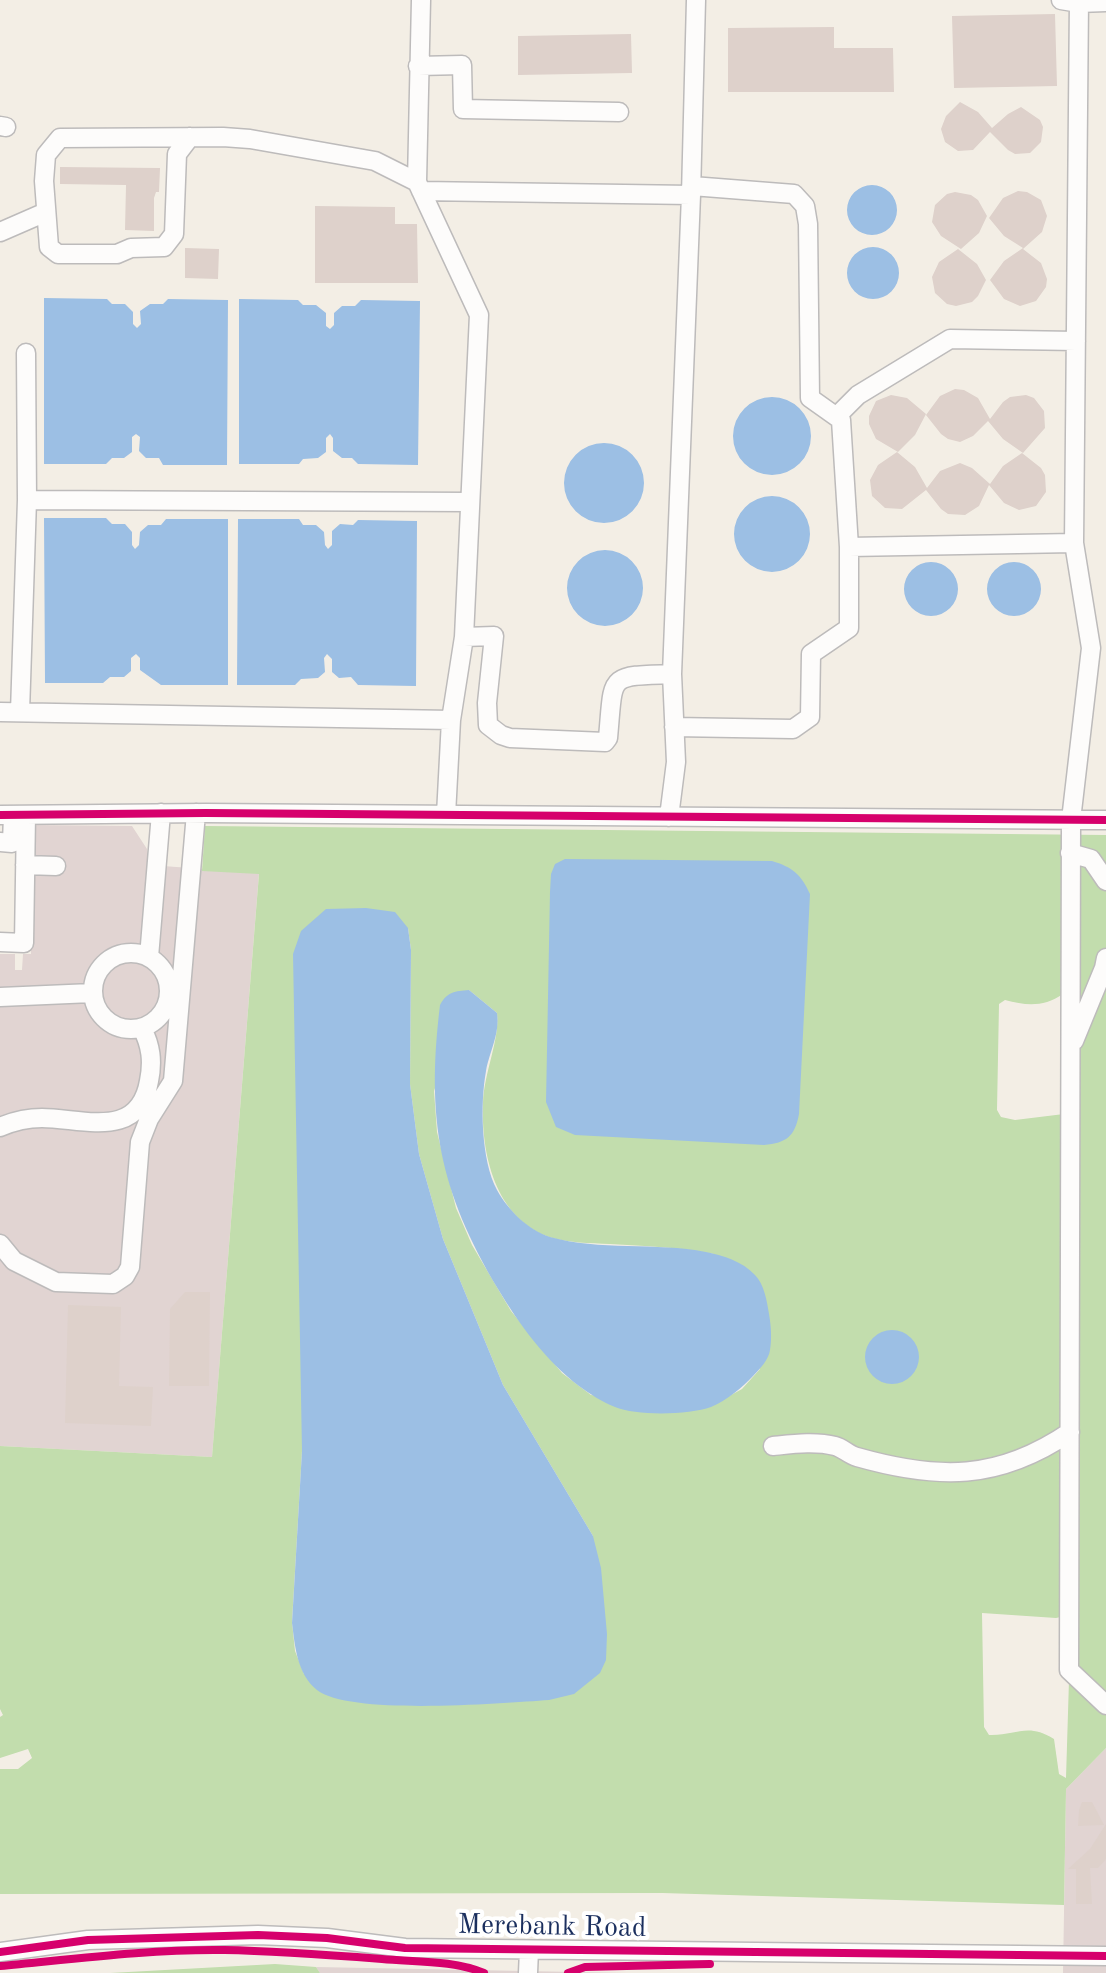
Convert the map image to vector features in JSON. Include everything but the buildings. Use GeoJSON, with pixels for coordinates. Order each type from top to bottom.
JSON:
{"type":"FeatureCollection","features":[{"type":"Feature","properties":{"kind":"street"},"geometry":{"type":"LineString","coordinates":[[421,0],[419,186],[479,315],[464,637],[451,720],[446,815]]}},
{"type":"Feature","properties":{"kind":"street"},"geometry":{"type":"LineString","coordinates":[[669,817],[676,762],[672,674],[692,191],[696,0]]}},
{"type":"Feature","properties":{"kind":"street"},"geometry":{"type":"LineString","coordinates":[[1106,2],[1073,1],[1074,543],[1091,648],[1070,853],[1069,1670],[1106,1705]]}},
{"type":"Feature","properties":{"kind":"street"},"geometry":{"type":"LineString","coordinates":[[418,66],[462,65],[463,109],[619,112]]}},
{"type":"Feature","properties":{"kind":"street"},"geometry":{"type":"LineString","coordinates":[[190,137],[177,154],[174,234],[164,247],[131,248],[117,254],[58,254],[49,247],[46,155],[60,138],[190,137],[250,139],[375,161],[419,186],[794,194],[805,206],[808,224],[810,398],[841,420],[849,547],[849,628],[811,654],[810,717],[793,729],[674,727]]}},
{"type":"Feature","properties":{"kind":"street"},"geometry":{"type":"LineString","coordinates":[[0,232],[46,212]]}},
{"type":"Feature","properties":{"kind":"street"},"geometry":{"type":"LineString","coordinates":[[837,416],[858,395],[950,339],[1076,341]]}},
{"type":"Feature","properties":{"kind":"street"},"geometry":{"type":"LineString","coordinates":[[20,712],[27,500],[26,353]]}},
{"type":"Feature","properties":{"kind":"street"},"geometry":{"type":"LineString","coordinates":[[27,500],[470,502]]}},
{"type":"Feature","properties":{"kind":"street"},"geometry":{"type":"LineString","coordinates":[[849,547],[1074,543]]}},
{"type":"Feature","properties":{"kind":"street"},"geometry":{"type":"LineString","coordinates":[[464,637],[494,636],[487,703],[488,725],[510,738],[605,742],[613,687],[619,679],[628,675],[672,674]]}},
{"type":"Feature","properties":{"kind":"street"},"geometry":{"type":"LineString","coordinates":[[0,712],[451,720]]}},
{"type":"Feature","properties":{"kind":"street"},"geometry":{"type":"LineString","coordinates":[[149,957],[161,813]]}},
{"type":"Feature","properties":{"kind":"street"},"geometry":{"type":"LineString","coordinates":[[13,815],[196,813],[1106,820]]}},
{"type":"Feature","properties":{"kind":"street"},"geometry":{"type":"LineString","coordinates":[[0,1244],[14,1261],[56,1282],[113,1284],[125,1276],[130,1267],[140,1142],[149,1119],[173,1081],[175,998],[196,813]]}},
{"type":"Feature","properties":{"kind":"street"},"geometry":{"type":"LineString","coordinates":[[1,845],[12,843],[13,815]]}},
{"type":"Feature","properties":{"kind":"street"},"geometry":{"type":"LineString","coordinates":[[0,942],[24,943],[25,865],[13,815]]}},
{"type":"Feature","properties":{"kind":"street"},"geometry":{"type":"LineString","coordinates":[[1070,853],[1091,859],[1106,881]]}},
{"type":"Feature","properties":{"kind":"street"},"geometry":{"type":"LineString","coordinates":[[25,865],[56,866]]}},
{"type":"Feature","properties":{"kind":"street"},"geometry":{"type":"LineString","coordinates":[[133,952],[149,957],[161,967],[175,998],[152,1024],[142,1028],[121,1028],[107,1021],[97,1008],[92,993],[95,977],[104,963],[117,955],[133,952]]}},
{"type":"Feature","properties":{"kind":"street"},"geometry":{"type":"LineString","coordinates":[[1070,1050],[1106,958]]}},
{"type":"Feature","properties":{"kind":"street"},"geometry":{"type":"LineString","coordinates":[[0,997],[92,993]]}},
{"type":"Feature","properties":{"kind":"street"},"geometry":{"type":"LineString","coordinates":[[0,1127],[19,1119],[112,1124],[123,1119],[140,1105],[149,1085],[152,1053],[142,1028]]}},
{"type":"Feature","properties":{"kind":"street"},"geometry":{"type":"LineString","coordinates":[[773,1446],[810,1443],[838,1446],[853,1457],[947,1474],[969,1473],[1009,1463],[1070,1432]]}},
{"type":"Feature","properties":{"kind":"street","name":"Merebank Road"},"geometry":{"type":"LineString","coordinates":[[0,1952],[88,1940],[258,1935],[327,1938],[405,1948],[1106,1956]]}},
{"type":"Feature","properties":{"kind":"street"},"geometry":{"type":"LineString","coordinates":[[528,1973],[529,1950]]}},
{"type":"Feature","properties":{"kind":"street"},"geometry":{"type":"LineString","coordinates":[[884,1973],[887,1953]]}},
{"type":"Feature","properties":{"kind":"shaded area"},"geometry":{"type":"Polygon","coordinates":[[[32,825],[132,826],[147,849],[149,865],[259,873],[212,1457],[0,1446],[0,954],[15,954],[15,970],[22,970],[23,954],[31,954],[32,825]]]}},
{"type":"Feature","properties":{"kind":"shaded area"},"geometry":{"type":"Polygon","coordinates":[[[1106,1748],[1106,1973],[1063,1973],[1066,1789],[1106,1748]]]}},
{"type":"Feature","properties":{"kind":"shaded area"},"geometry":{"type":"Polygon","coordinates":[[[316,1967],[628,1973],[320,1973],[316,1967]]]}},
{"type":"Feature","properties":{"kind":"green space"},"geometry":{"type":"Polygon","coordinates":[[[205,826],[1106,835],[1106,1748],[1066,1789],[1064,1905],[662,1893],[0,1894],[0,1769],[18,1769],[32,1758],[28,1749],[0,1758],[0,1717],[3,1715],[0,1709],[0,1446],[212,1457],[259,874],[202,871],[205,826]],[[408,928],[302,1451],[292,1622],[295,1651],[304,1674],[593,1536],[503,1385],[443,1239],[419,1154],[410,1084],[411,950],[408,928]],[[469,990],[434,1091],[437,1132],[456,1208],[472,1245],[511,1311],[562,1373],[591,1395],[709,1407],[742,1389],[760,1369],[714,1254],[556,1239],[531,1228],[504,1199],[489,1162],[483,1122],[484,1091],[496,1034],[497,1013],[469,990]],[[1063,994],[1035,1004],[1005,1000],[999,1004],[997,1110],[1001,1117],[1015,1120],[1064,1114],[1063,994]],[[982,1613],[984,1727],[989,1735],[1036,1731],[1054,1739],[1059,1774],[1066,1778],[1069,1680],[1065,1616],[982,1613]]]}},
{"type":"Feature","properties":{"kind":"green space"},"geometry":{"type":"Polygon","coordinates":[[[275,1964],[316,1967],[320,1973],[110,1973],[275,1964]]]}},
{"type":"Feature","properties":{"kind":"water"},"geometry":{"type":"Polygon","coordinates":[[[872,185],[889,193],[897,210],[889,227],[872,235],[855,227],[847,210],[855,193],[872,185]]]}},
{"type":"Feature","properties":{"kind":"water"},"geometry":{"type":"Polygon","coordinates":[[[873,247],[891,255],[899,273],[891,291],[873,299],[855,291],[847,273],[855,255],[873,247]]]}},
{"type":"Feature","properties":{"kind":"water"},"geometry":{"type":"Polygon","coordinates":[[[44,298],[107,299],[112,304],[125,304],[133,312],[133,324],[137,328],[141,324],[140,311],[150,304],[163,304],[168,299],[228,300],[227,465],[163,465],[159,458],[146,458],[139,451],[140,437],[136,434],[132,437],[132,452],[124,458],[112,458],[106,464],[44,464],[44,298]]]}},
{"type":"Feature","properties":{"kind":"water"},"geometry":{"type":"Polygon","coordinates":[[[239,299],[298,300],[303,305],[316,305],[326,313],[326,326],[330,329],[334,325],[334,313],[342,306],[355,306],[361,300],[420,301],[418,465],[358,464],[352,458],[342,458],[333,451],[330,434],[326,438],[326,452],[318,458],[303,459],[299,464],[239,464],[239,299]]]}},
{"type":"Feature","properties":{"kind":"water"},"geometry":{"type":"Polygon","coordinates":[[[772,397],[787,400],[800,408],[808,421],[811,436],[808,451],[800,464],[787,472],[772,475],[757,472],[744,464],[736,451],[733,436],[736,421],[744,408],[757,400],[772,397]]]}},
{"type":"Feature","properties":{"kind":"water"},"geometry":{"type":"Polygon","coordinates":[[[604,443],[619,446],[632,455],[641,468],[644,483],[641,498],[632,511],[619,520],[604,523],[589,520],[576,511],[567,498],[564,483],[567,468],[576,455],[589,446],[604,443]]]}},
{"type":"Feature","properties":{"kind":"water"},"geometry":{"type":"Polygon","coordinates":[[[765,496],[779,496],[793,502],[804,513],[810,534],[807,549],[799,561],[779,572],[765,572],[751,566],[740,555],[734,541],[734,527],[740,513],[751,502],[765,496]]]}},
{"type":"Feature","properties":{"kind":"water"},"geometry":{"type":"Polygon","coordinates":[[[44,518],[106,518],[112,524],[125,524],[132,532],[135,549],[139,545],[140,532],[148,525],[161,525],[166,519],[228,519],[228,685],[161,685],[140,670],[140,658],[136,654],[131,658],[131,671],[124,677],[110,677],[103,683],[45,683],[44,518]]]}},
{"type":"Feature","properties":{"kind":"water"},"geometry":{"type":"Polygon","coordinates":[[[238,519],[299,519],[303,525],[316,525],[324,532],[328,549],[332,545],[332,531],[340,524],[353,525],[358,520],[417,521],[416,686],[358,685],[351,677],[339,678],[332,672],[332,659],[327,654],[324,658],[325,672],[318,678],[301,679],[295,685],[237,685],[238,519]]]}},
{"type":"Feature","properties":{"kind":"water"},"geometry":{"type":"Polygon","coordinates":[[[605,550],[620,553],[632,561],[640,573],[643,588],[640,603],[632,615],[620,623],[605,626],[590,623],[578,615],[570,603],[567,588],[570,573],[578,561],[590,553],[605,550]]]}},
{"type":"Feature","properties":{"kind":"water"},"geometry":{"type":"Polygon","coordinates":[[[931,562],[950,570],[958,589],[950,608],[931,616],[912,608],[904,589],[912,570],[931,562]]]}},
{"type":"Feature","properties":{"kind":"water"},"geometry":{"type":"Polygon","coordinates":[[[1014,562],[1033,570],[1041,589],[1033,608],[1014,616],[995,608],[987,589],[995,570],[1014,562]]]}},
{"type":"Feature","properties":{"kind":"water"},"geometry":{"type":"Polygon","coordinates":[[[565,859],[772,861],[799,876],[810,894],[799,1114],[789,1137],[764,1145],[575,1135],[556,1127],[546,1102],[550,892],[555,864],[565,859]]]}},
{"type":"Feature","properties":{"kind":"water"},"geometry":{"type":"Polygon","coordinates":[[[366,908],[395,912],[408,928],[411,950],[410,1084],[419,1154],[443,1239],[503,1385],[593,1536],[601,1568],[607,1634],[606,1660],[600,1673],[574,1694],[549,1700],[465,1705],[361,1703],[335,1698],[317,1690],[305,1676],[298,1659],[292,1623],[302,1451],[293,954],[301,931],[326,909],[366,908]]]}},
{"type":"Feature","properties":{"kind":"water"},"geometry":{"type":"Polygon","coordinates":[[[469,990],[497,1013],[496,1035],[484,1084],[483,1132],[492,1178],[513,1212],[534,1230],[550,1237],[588,1244],[706,1252],[739,1263],[758,1279],[765,1293],[770,1318],[769,1353],[764,1364],[749,1380],[723,1401],[701,1410],[663,1413],[624,1410],[605,1403],[579,1386],[544,1354],[498,1289],[462,1219],[450,1186],[437,1119],[436,1046],[440,1005],[452,993],[469,990]]]}},
{"type":"Feature","properties":{"kind":"water"},"geometry":{"type":"Polygon","coordinates":[[[892,1330],[911,1338],[919,1357],[911,1376],[892,1384],[873,1376],[865,1357],[873,1338],[892,1330]]]}},
{"type":"Feature","properties":{"kind":"cycle path"},"geometry":{"type":"LineString","coordinates":[[0,815],[206,813],[1106,820]]}},
{"type":"Feature","properties":{"kind":"cycle path"},"geometry":{"type":"LineString","coordinates":[[0,1952],[88,1940],[258,1935],[327,1938],[405,1948],[1106,1956]]}},
{"type":"Feature","properties":{"kind":"cycle path"},"geometry":{"type":"LineString","coordinates":[[0,1966],[140,1953],[224,1950],[434,1962],[484,1973]]}},
{"type":"Feature","properties":{"kind":"cycle path"},"geometry":{"type":"LineString","coordinates":[[568,1973],[585,1967],[710,1964]]}}]}
